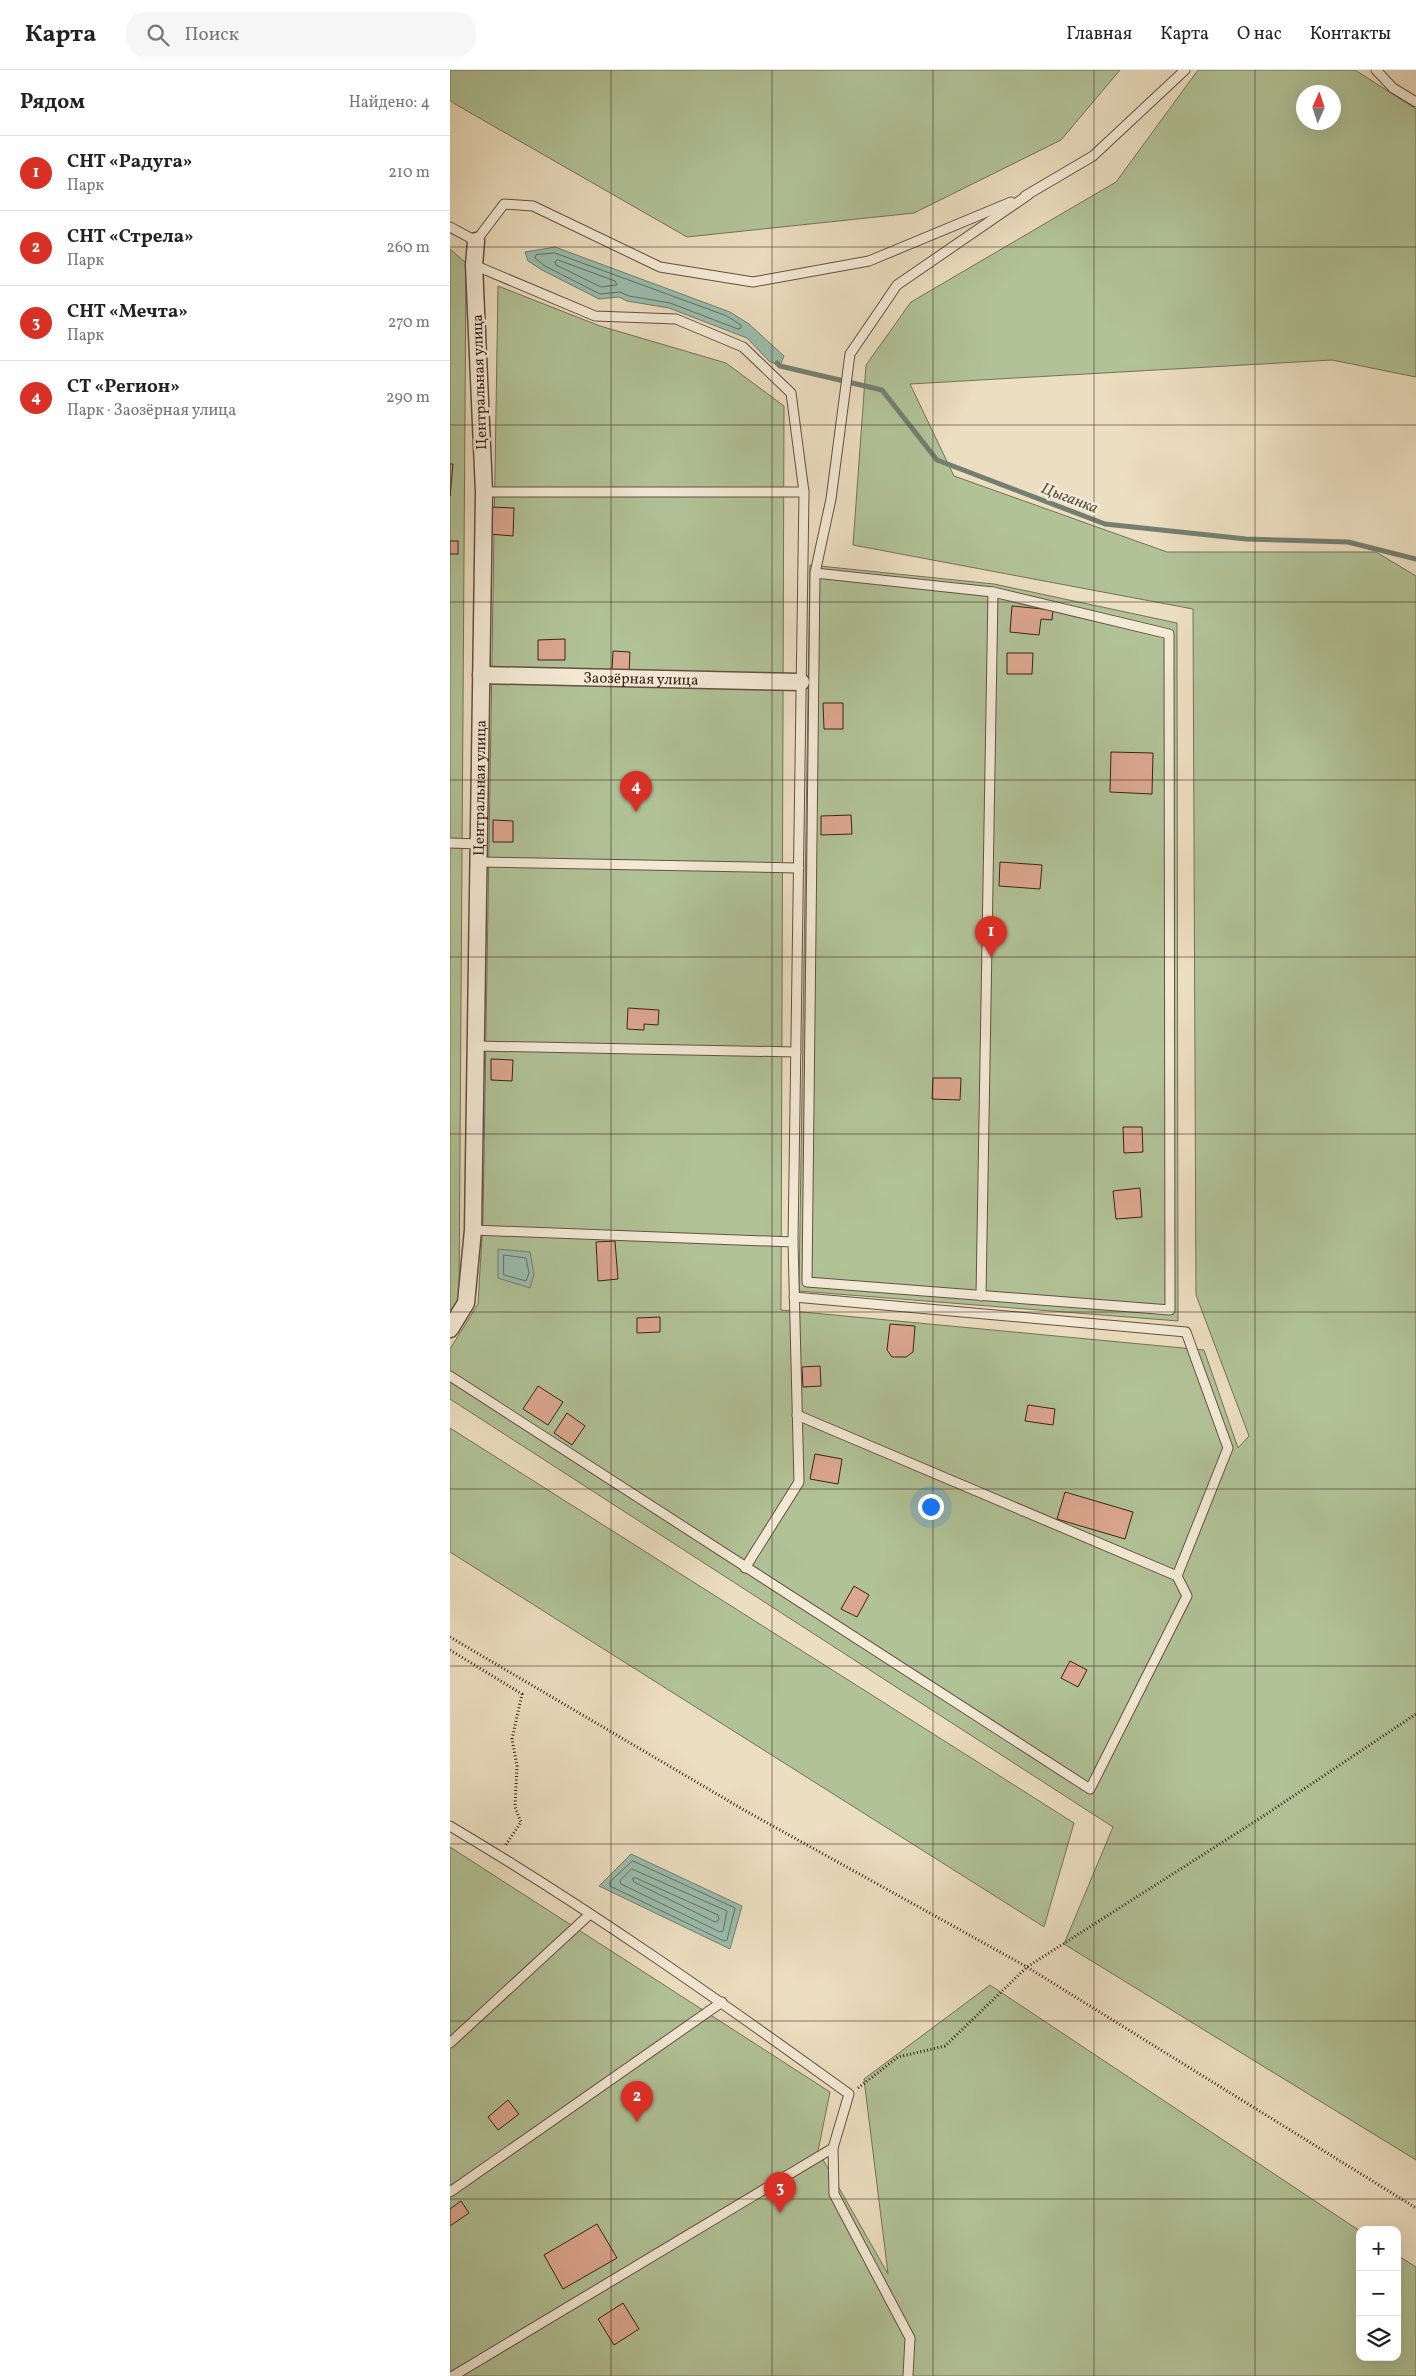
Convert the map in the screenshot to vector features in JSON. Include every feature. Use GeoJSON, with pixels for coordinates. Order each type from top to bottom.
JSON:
{"type":"FeatureCollection","features":[{"type":"Feature","properties":{"kind":"street","name":"Центральная улица"},"geometry":{"type":"LineString","coordinates":[[450,1329],[466,1303],[473,1230],[484,492],[474,265],[476,241]]}},
{"type":"Feature","properties":{"kind":"street","name":"Заозёрная улица"},"geometry":{"type":"LineString","coordinates":[[481,675],[801,682]]}},
{"type":"Feature","properties":{"kind":"lane"},"geometry":{"type":"LineString","coordinates":[[815,573],[994,592],[1169,634],[1170,1310],[806,1282],[815,573],[832,500],[850,354],[897,285],[1028,195],[1093,156],[1185,70]]}},
{"type":"Feature","properties":{"kind":"lane"},"geometry":{"type":"LineString","coordinates":[[1376,70],[1393,88],[1416,102]]}},
{"type":"Feature","properties":{"kind":"lane"},"geometry":{"type":"LineString","coordinates":[[450,227],[476,241],[504,204],[533,206],[660,267],[753,282],[869,261],[1028,195]]}},
{"type":"Feature","properties":{"kind":"lane"},"geometry":{"type":"LineString","coordinates":[[474,265],[595,316],[676,319],[743,346],[791,393],[804,492],[792,1242],[799,1482],[745,1568]]}},
{"type":"Feature","properties":{"kind":"lane"},"geometry":{"type":"LineString","coordinates":[[484,492],[804,492]]}},
{"type":"Feature","properties":{"kind":"lane"},"geometry":{"type":"LineString","coordinates":[[981,1296],[994,592]]}},
{"type":"Feature","properties":{"kind":"lane"},"geometry":{"type":"LineString","coordinates":[[450,843],[479,844]]}},
{"type":"Feature","properties":{"kind":"lane"},"geometry":{"type":"LineString","coordinates":[[478,862],[798,868]]}},
{"type":"Feature","properties":{"kind":"lane"},"geometry":{"type":"LineString","coordinates":[[476,1046],[796,1052]]}},
{"type":"Feature","properties":{"kind":"lane"},"geometry":{"type":"LineString","coordinates":[[473,1230],[792,1242]]}},
{"type":"Feature","properties":{"kind":"lane"},"geometry":{"type":"LineString","coordinates":[[794,1297],[1186,1332],[1228,1448],[1177,1576]]}},
{"type":"Feature","properties":{"kind":"lane"},"geometry":{"type":"LineString","coordinates":[[450,1376],[1090,1789],[1188,1596],[1177,1576],[797,1415]]}},
{"type":"Feature","properties":{"kind":"lane"},"geometry":{"type":"LineString","coordinates":[[450,1826],[499,1855],[722,2002],[849,2094],[833,2148],[834,2194],[910,2338],[908,2376]]}},
{"type":"Feature","properties":{"kind":"lane"},"geometry":{"type":"LineString","coordinates":[[450,2043],[590,1914]]}},
{"type":"Feature","properties":{"kind":"lane"},"geometry":{"type":"LineString","coordinates":[[450,2192],[722,2002]]}},
{"type":"Feature","properties":{"kind":"lane"},"geometry":{"type":"LineString","coordinates":[[453,2376],[833,2148]]}},
{"type":"Feature","properties":{"kind":"path"},"geometry":{"type":"LineString","coordinates":[[450,1637],[744,1810],[1027,1968],[1416,2208]]}},
{"type":"Feature","properties":{"kind":"path"},"geometry":{"type":"LineString","coordinates":[[450,1650],[522,1694],[512,1738],[518,1766],[515,1807],[521,1822],[499,1855]]}},
{"type":"Feature","properties":{"kind":"path"},"geometry":{"type":"LineString","coordinates":[[849,2094],[898,2057],[946,2046],[1027,1968],[1262,1817],[1416,1714]]}},
{"type":"Feature","properties":{"kind":"shaded area"},"geometry":{"type":"Polygon","coordinates":[[[450,70],[1120,70],[1061,140],[914,213],[687,237],[455,104],[450,100],[450,70]]]}},
{"type":"Feature","properties":{"kind":"shaded area"},"geometry":{"type":"Polygon","coordinates":[[[1198,70],[1355,70],[1416,109],[1416,377],[1332,360],[910,384],[954,476],[1167,552],[1376,552],[1416,576],[1416,2160],[1064,1944],[1113,1827],[450,1399],[450,1349],[478,1304],[483,1219],[498,286],[600,326],[726,363],[784,406],[781,1310],[1204,1350],[1238,1448],[1249,1436],[1196,1295],[1193,609],[853,545],[866,365],[911,302],[1116,182],[1198,70]]]}},
{"type":"Feature","properties":{"kind":"shaded area"},"geometry":{"type":"Polygon","coordinates":[[[450,249],[466,263],[459,1300],[450,1315],[450,249]]]}},
{"type":"Feature","properties":{"kind":"shaded area"},"geometry":{"type":"Polygon","coordinates":[[[810,565],[994,584],[1177,623],[1178,1321],[799,1291],[810,565]]]}},
{"type":"Feature","properties":{"kind":"shaded area"},"geometry":{"type":"Polygon","coordinates":[[[450,1428],[1074,1823],[1044,1927],[450,1552],[450,1428]]]}},
{"type":"Feature","properties":{"kind":"shaded area"},"geometry":{"type":"Polygon","coordinates":[[[450,1847],[830,2092],[818,2151],[888,2274],[864,2079],[990,1985],[1356,2228],[1356,2361],[1401,2361],[1401,2258],[1416,2267],[1416,2376],[450,2376],[450,1847]]]}},
{"type":"Feature","properties":{"kind":"water"},"geometry":{"type":"Polygon","coordinates":[[[555,247],[730,312],[749,324],[784,356],[780,366],[769,361],[747,338],[669,308],[627,301],[619,297],[599,299],[542,270],[528,261],[525,252],[555,247]]]}},
{"type":"Feature","properties":{"kind":"water"},"geometry":{"type":"Polygon","coordinates":[[[498,1249],[530,1252],[534,1274],[530,1288],[498,1278],[498,1249]]]}},
{"type":"Feature","properties":{"kind":"water"},"geometry":{"type":"Polygon","coordinates":[[[631,1854],[742,1906],[730,1949],[599,1886],[631,1854]]]}},
{"type":"Feature","properties":{"kind":"building"},"geometry":{"type":"Polygon","coordinates":[[[450,464],[453,464],[450,496],[450,464]]]}},
{"type":"Feature","properties":{"kind":"building"},"geometry":{"type":"Polygon","coordinates":[[[490,507],[514,508],[513,536],[489,534],[490,507]]]}},
{"type":"Feature","properties":{"kind":"building"},"geometry":{"type":"Polygon","coordinates":[[[450,541],[458,541],[458,554],[450,554],[450,541]]]}},
{"type":"Feature","properties":{"kind":"building"},"geometry":{"type":"Polygon","coordinates":[[[1012,606],[1053,610],[1052,620],[1041,619],[1039,635],[1010,632],[1012,606]]]}},
{"type":"Feature","properties":{"kind":"building"},"geometry":{"type":"Polygon","coordinates":[[[565,639],[565,660],[538,660],[538,640],[565,639]]]}},
{"type":"Feature","properties":{"kind":"building"},"geometry":{"type":"Polygon","coordinates":[[[613,651],[630,652],[629,672],[612,671],[613,651]]]}},
{"type":"Feature","properties":{"kind":"building"},"geometry":{"type":"Polygon","coordinates":[[[1007,653],[1033,653],[1032,674],[1007,674],[1007,653]]]}},
{"type":"Feature","properties":{"kind":"building"},"geometry":{"type":"Polygon","coordinates":[[[823,703],[843,703],[843,729],[824,729],[823,703]]]}},
{"type":"Feature","properties":{"kind":"building"},"geometry":{"type":"Polygon","coordinates":[[[1111,752],[1153,753],[1152,794],[1110,792],[1111,752]]]}},
{"type":"Feature","properties":{"kind":"building"},"geometry":{"type":"Polygon","coordinates":[[[851,815],[852,834],[821,835],[821,816],[851,815]]]}},
{"type":"Feature","properties":{"kind":"building"},"geometry":{"type":"Polygon","coordinates":[[[493,820],[513,821],[513,842],[493,842],[493,820]]]}},
{"type":"Feature","properties":{"kind":"building"},"geometry":{"type":"Polygon","coordinates":[[[1000,862],[1042,865],[1040,889],[999,886],[1000,862]]]}},
{"type":"Feature","properties":{"kind":"building"},"geometry":{"type":"Polygon","coordinates":[[[628,1008],[659,1010],[658,1025],[644,1024],[644,1030],[627,1029],[628,1008]]]}},
{"type":"Feature","properties":{"kind":"building"},"geometry":{"type":"Polygon","coordinates":[[[491,1059],[513,1060],[512,1081],[491,1080],[491,1059]]]}},
{"type":"Feature","properties":{"kind":"building"},"geometry":{"type":"Polygon","coordinates":[[[933,1078],[961,1078],[960,1100],[932,1099],[933,1078]]]}},
{"type":"Feature","properties":{"kind":"building"},"geometry":{"type":"Polygon","coordinates":[[[1123,1127],[1142,1127],[1143,1152],[1124,1153],[1123,1127]]]}},
{"type":"Feature","properties":{"kind":"building"},"geometry":{"type":"Polygon","coordinates":[[[1140,1188],[1142,1217],[1116,1219],[1113,1191],[1140,1188]]]}},
{"type":"Feature","properties":{"kind":"building"},"geometry":{"type":"Polygon","coordinates":[[[615,1241],[618,1279],[598,1281],[596,1242],[615,1241]]]}},
{"type":"Feature","properties":{"kind":"building"},"geometry":{"type":"Polygon","coordinates":[[[660,1317],[660,1332],[637,1333],[637,1318],[660,1317]]]}},
{"type":"Feature","properties":{"kind":"building"},"geometry":{"type":"Polygon","coordinates":[[[890,1324],[915,1326],[913,1352],[906,1357],[892,1357],[887,1350],[890,1324]]]}},
{"type":"Feature","properties":{"kind":"building"},"geometry":{"type":"Polygon","coordinates":[[[820,1366],[821,1386],[803,1387],[802,1367],[820,1366]]]}},
{"type":"Feature","properties":{"kind":"building"},"geometry":{"type":"Polygon","coordinates":[[[538,1386],[563,1402],[548,1425],[523,1409],[538,1386]]]}},
{"type":"Feature","properties":{"kind":"building"},"geometry":{"type":"Polygon","coordinates":[[[1028,1405],[1055,1409],[1053,1425],[1025,1421],[1028,1405]]]}},
{"type":"Feature","properties":{"kind":"building"},"geometry":{"type":"Polygon","coordinates":[[[567,1413],[585,1426],[572,1445],[554,1433],[567,1413]]]}},
{"type":"Feature","properties":{"kind":"building"},"geometry":{"type":"Polygon","coordinates":[[[815,1454],[842,1459],[838,1484],[810,1479],[815,1454]]]}},
{"type":"Feature","properties":{"kind":"building"},"geometry":{"type":"Polygon","coordinates":[[[1065,1492],[1133,1512],[1125,1539],[1057,1519],[1065,1492]]]}},
{"type":"Feature","properties":{"kind":"building"},"geometry":{"type":"Polygon","coordinates":[[[854,1586],[869,1595],[857,1617],[841,1609],[854,1586]]]}},
{"type":"Feature","properties":{"kind":"building"},"geometry":{"type":"Polygon","coordinates":[[[1070,1661],[1087,1670],[1078,1687],[1061,1678],[1070,1661]]]}},
{"type":"Feature","properties":{"kind":"building"},"geometry":{"type":"Polygon","coordinates":[[[508,2100],[519,2114],[498,2130],[488,2117],[508,2100]]]}},
{"type":"Feature","properties":{"kind":"building"},"geometry":{"type":"Polygon","coordinates":[[[461,2201],[469,2213],[450,2226],[450,2209],[461,2201]]]}},
{"type":"Feature","properties":{"kind":"building"},"geometry":{"type":"Polygon","coordinates":[[[597,2224],[617,2258],[563,2289],[544,2255],[597,2224]]]}},
{"type":"Feature","properties":{"kind":"building"},"geometry":{"type":"Polygon","coordinates":[[[623,2303],[639,2329],[614,2345],[598,2319],[623,2303]]]}},
{"type":"Feature","properties":{"kind":"waterway","name":"Цыганка"},"geometry":{"type":"LineString","coordinates":[[777,363],[780,366],[882,390],[937,460],[1105,524],[1246,539],[1348,542],[1416,559]]}},
{"type":"Feature","properties":{"kind":"place","name":"СТ «Регион»"},"geometry":{"type":"Point","coordinates":[636,812]}},
{"type":"Feature","properties":{"kind":"place","name":"СНТ «Радуга»"},"geometry":{"type":"Point","coordinates":[991,957]}},
{"type":"Feature","properties":{"kind":"place","name":"СНТ «Стрела»"},"geometry":{"type":"Point","coordinates":[637,2122]}},
{"type":"Feature","properties":{"kind":"place","name":"СНТ «Мечта»"},"geometry":{"type":"Point","coordinates":[780,2213]}}]}
